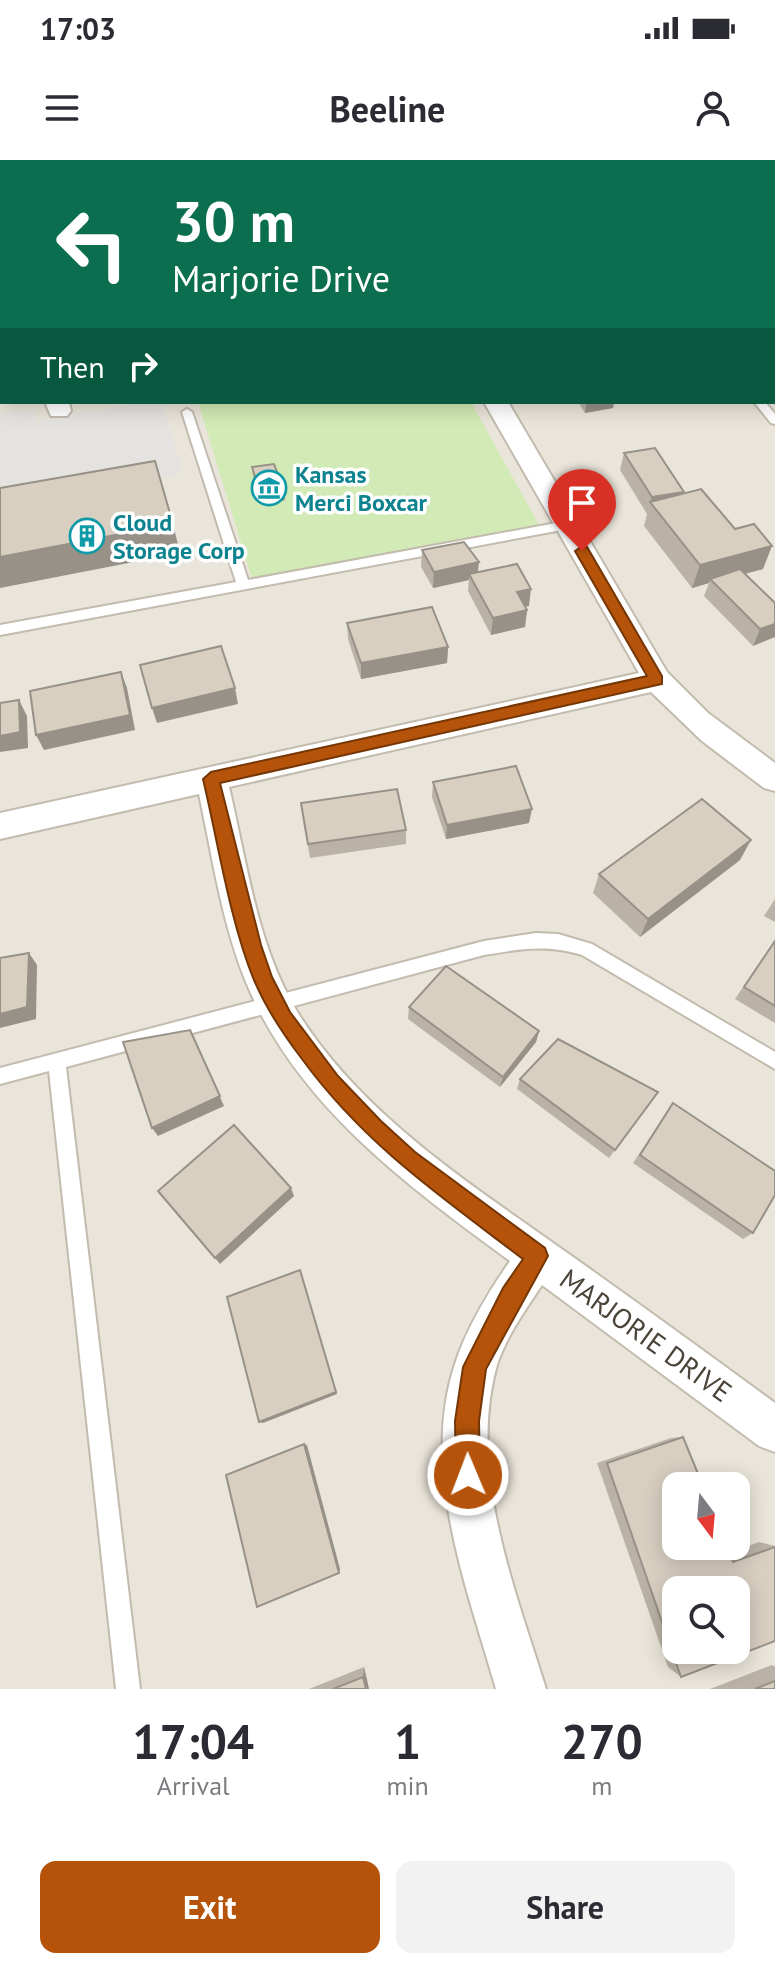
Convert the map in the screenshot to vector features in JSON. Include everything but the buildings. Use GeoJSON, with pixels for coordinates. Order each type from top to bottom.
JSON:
{"type":"FeatureCollection","features":[{"type":"Feature","properties":{"kind":"street"},"geometry":{"type":"LineString","coordinates":[[497,404],[657,680],[680,706],[720,741],[775,779]]}},
{"type":"Feature","properties":{"kind":"street"},"geometry":{"type":"LineString","coordinates":[[0,826],[657,680]]}},
{"type":"Feature","properties":{"kind":"street","name":"MARJORIE DRIVE"},"geometry":{"type":"LineString","coordinates":[[211,779],[263,979],[309,1055],[357,1112],[408,1160],[775,1430]]}},
{"type":"Feature","properties":{"kind":"street"},"geometry":{"type":"LineString","coordinates":[[521,1689],[476,1531],[468,1475],[467,1421],[475,1367],[511,1296],[537,1256]]}},
{"type":"Feature","properties":{"kind":"lane"},"geometry":{"type":"LineString","coordinates":[[761,404],[775,421]]}},
{"type":"Feature","properties":{"kind":"lane"},"geometry":{"type":"LineString","coordinates":[[187,412],[244,586]]}},
{"type":"Feature","properties":{"kind":"lane"},"geometry":{"type":"LineString","coordinates":[[0,630],[567,525]]}},
{"type":"Feature","properties":{"kind":"lane"},"geometry":{"type":"LineString","coordinates":[[0,1076],[484,948],[512,942],[558,941],[606,958],[775,1061]]}},
{"type":"Feature","properties":{"kind":"lane"},"geometry":{"type":"LineString","coordinates":[[57,1061],[128,1689]]}},
{"type":"Feature","properties":{"kind":"shaded area"},"geometry":{"type":"Polygon","coordinates":[[[0,404],[775,404],[775,1689],[0,1689],[0,404]]]}},
{"type":"Feature","properties":{"kind":"shaded area"},"geometry":{"type":"Polygon","coordinates":[[[135,404],[163,404],[183,473],[0,506],[0,415],[33,409],[36,421],[135,404]]]}},
{"type":"Feature","properties":{"kind":"green space"},"geometry":{"type":"Polygon","coordinates":[[[199,404],[472,404],[539,525],[252,579],[199,404]]]}},
{"type":"Feature","properties":{"kind":"place","name":"Kansas Merci Boxcar"},"geometry":{"type":"Point","coordinates":[269,488]}},
{"type":"Feature","properties":{"kind":"place","name":"Cloud Storage Corp"},"geometry":{"type":"Point","coordinates":[87,536]}},
{"type":"Feature","properties":{"kind":"route"},"geometry":{"type":"LineString","coordinates":[[468,1475],[467,1421],[475,1367],[511,1296],[537,1256],[408,1160],[331,1083],[283,1018],[263,979],[252,945],[211,779],[657,680],[582,551]]}}]}
